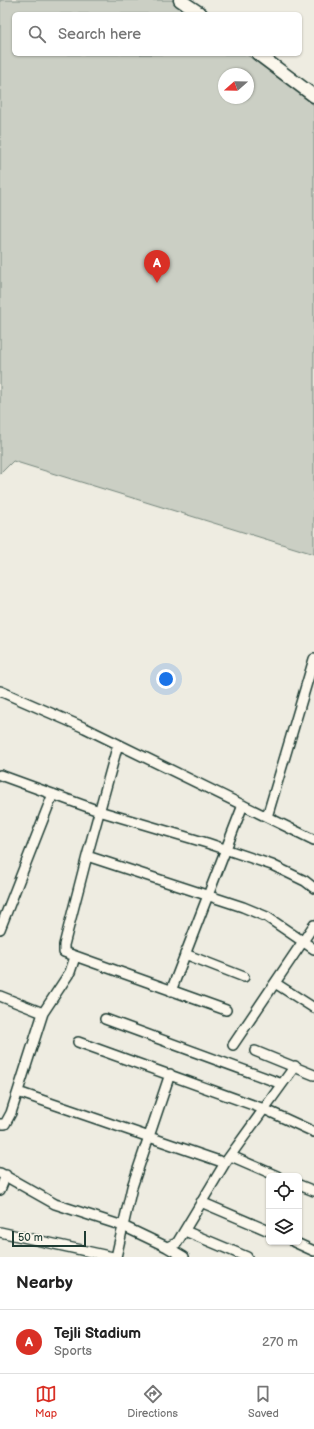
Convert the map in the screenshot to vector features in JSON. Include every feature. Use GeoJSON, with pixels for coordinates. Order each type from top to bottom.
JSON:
{"type":"FeatureCollection","features":[{"type":"Feature","properties":{"kind":"street"},"geometry":{"type":"LineString","coordinates":[[180,0],[197,12]]}},
{"type":"Feature","properties":{"kind":"street"},"geometry":{"type":"LineString","coordinates":[[261,56],[314,96]]}},
{"type":"Feature","properties":{"kind":"street"},"geometry":{"type":"LineString","coordinates":[[266,817],[314,659]]}},
{"type":"Feature","properties":{"kind":"street"},"geometry":{"type":"LineString","coordinates":[[0,690],[118,744],[314,840]]}},
{"type":"Feature","properties":{"kind":"street"},"geometry":{"type":"LineString","coordinates":[[118,744],[87,856],[64,948],[67,954],[226,1010]]}},
{"type":"Feature","properties":{"kind":"street"},"geometry":{"type":"LineString","coordinates":[[0,775],[99,811],[226,849],[272,865],[305,881],[314,888]]}},
{"type":"Feature","properties":{"kind":"street"},"geometry":{"type":"LineString","coordinates":[[0,930],[28,856],[42,826],[53,794]]}},
{"type":"Feature","properties":{"kind":"street"},"geometry":{"type":"LineString","coordinates":[[171,991],[243,805]]}},
{"type":"Feature","properties":{"kind":"street"},"geometry":{"type":"LineString","coordinates":[[87,856],[243,907],[266,917],[314,949]]}},
{"type":"Feature","properties":{"kind":"street"},"geometry":{"type":"LineString","coordinates":[[233,1044],[314,925]]}},
{"type":"Feature","properties":{"kind":"street"},"geometry":{"type":"LineString","coordinates":[[185,954],[244,977]]}},
{"type":"Feature","properties":{"kind":"street"},"geometry":{"type":"LineString","coordinates":[[0,1124],[5,1124],[8,1121],[43,1013],[70,972],[75,957]]}},
{"type":"Feature","properties":{"kind":"street"},"geometry":{"type":"LineString","coordinates":[[275,983],[314,1008]]}},
{"type":"Feature","properties":{"kind":"street"},"geometry":{"type":"LineString","coordinates":[[0,996],[43,1013]]}},
{"type":"Feature","properties":{"kind":"street"},"geometry":{"type":"LineString","coordinates":[[105,1019],[282,1084]]}},
{"type":"Feature","properties":{"kind":"street"},"geometry":{"type":"LineString","coordinates":[[78,1042],[264,1109],[314,1132]]}},
{"type":"Feature","properties":{"kind":"street"},"geometry":{"type":"LineString","coordinates":[[255,1051],[314,1075]]}},
{"type":"Feature","properties":{"kind":"street"},"geometry":{"type":"LineString","coordinates":[[167,1248],[177,1243],[228,1160],[295,1066]]}},
{"type":"Feature","properties":{"kind":"street"},"geometry":{"type":"LineString","coordinates":[[0,1232],[114,1257],[132,1187],[170,1074]]}},
{"type":"Feature","properties":{"kind":"street"},"geometry":{"type":"LineString","coordinates":[[18,1092],[149,1137],[269,1173]]}},
{"type":"Feature","properties":{"kind":"street"},"geometry":{"type":"LineString","coordinates":[[0,1190],[3,1174],[55,1204],[123,1226],[184,1257]]}},
{"type":"Feature","properties":{"kind":"street"},"geometry":{"type":"LineString","coordinates":[[302,1186],[314,1192]]}},
{"type":"Feature","properties":{"kind":"street"},"geometry":{"type":"LineString","coordinates":[[201,1202],[266,1230]]}},
{"type":"Feature","properties":{"kind":"street"},"geometry":{"type":"LineString","coordinates":[[184,1231],[246,1257]]}},
{"type":"Feature","properties":{"kind":"street"},"geometry":{"type":"LineString","coordinates":[[301,1245],[314,1251]]}},
{"type":"Feature","properties":{"kind":"shaded area"},"geometry":{"type":"Polygon","coordinates":[[[0,0],[174,0],[189,12],[12,12],[12,56],[249,56],[314,105],[314,554],[13,461],[0,474],[0,0]]]}},
{"type":"Feature","properties":{"kind":"place","name":"Tejli Stadium"},"geometry":{"type":"Point","coordinates":[157,283]}}]}
